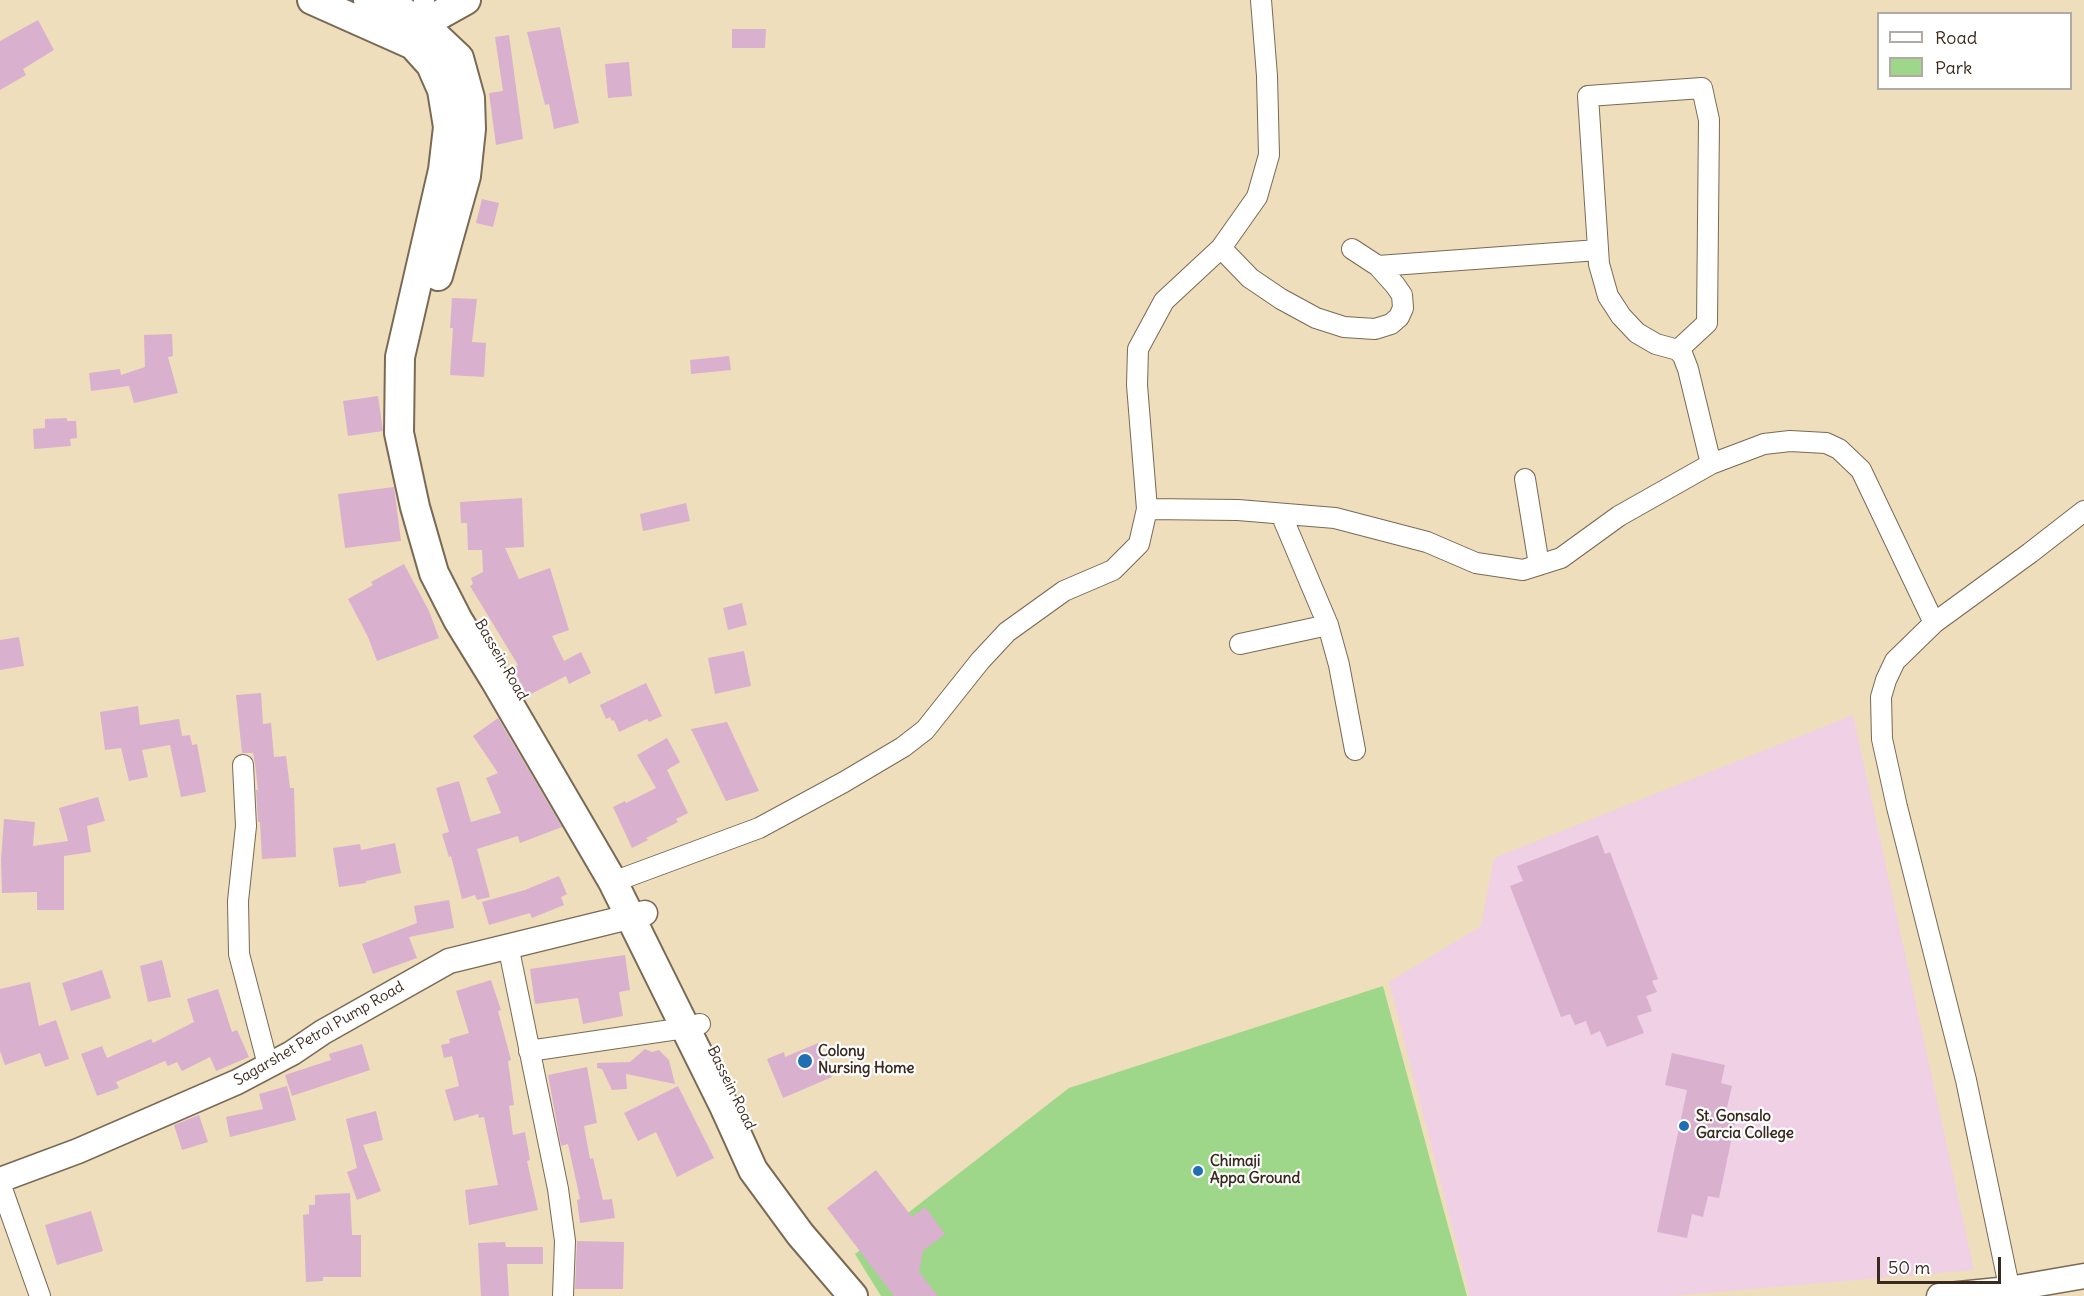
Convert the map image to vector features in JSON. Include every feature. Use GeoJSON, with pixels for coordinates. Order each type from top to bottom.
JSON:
{"type":"FeatureCollection","features":[{"type":"Feature","properties":{"kind":"main road"},"geometry":{"type":"LineString","coordinates":[[312,0],[420,23],[466,0]]}},
{"type":"Feature","properties":{"kind":"main road","name":"Bassein Road"},"geometry":{"type":"LineString","coordinates":[[368,0],[404,12],[420,23],[459,58],[470,98],[471,118],[466,176],[418,355],[416,430],[428,505],[450,571],[620,879],[692,1026],[767,1162],[873,1296]]}},
{"type":"Feature","properties":{"kind":"main road","name":"Bassein Road"},"geometry":{"type":"LineString","coordinates":[[420,23],[431,65],[442,90],[448,128],[443,170],[400,357],[399,433],[415,507],[434,573],[458,621],[620,879]]}},
{"type":"Feature","properties":{"kind":"main road","name":"Bassein Road"},"geometry":{"type":"LineString","coordinates":[[692,1026],[753,1170],[800,1234],[853,1296]]}},
{"type":"Feature","properties":{"kind":"street"},"geometry":{"type":"LineString","coordinates":[[620,879],[759,828],[903,747],[925,730],[980,661],[1007,632],[1064,591],[1113,570],[1139,544],[1147,509],[1137,386],[1138,348],[1164,301],[1221,248],[1257,197],[1269,155],[1267,76],[1260,0]]}},
{"type":"Feature","properties":{"kind":"street"},"geometry":{"type":"LineString","coordinates":[[1678,350],[1707,323],[1709,120],[1702,88],[1588,96],[1599,264],[1608,296],[1621,316],[1645,339],[1678,350],[1683,356],[1711,464]]}},
{"type":"Feature","properties":{"kind":"street"},"geometry":{"type":"LineString","coordinates":[[1221,248],[1250,278],[1281,299],[1316,318],[1344,327],[1375,328],[1391,324],[1399,317],[1403,308],[1402,295],[1378,267],[1352,249]]}},
{"type":"Feature","properties":{"kind":"street"},"geometry":{"type":"LineString","coordinates":[[1378,267],[1598,250]]}},
{"type":"Feature","properties":{"kind":"street"},"geometry":{"type":"LineString","coordinates":[[1147,509],[1238,510],[1335,518],[1427,542],[1476,563],[1523,570],[1561,558],[1618,516],[1711,464],[1764,444],[1790,441],[1826,443],[1839,448],[1861,470],[1934,623]]}},
{"type":"Feature","properties":{"kind":"street"},"geometry":{"type":"LineString","coordinates":[[1525,479],[1539,565]]}},
{"type":"Feature","properties":{"kind":"street"},"geometry":{"type":"LineString","coordinates":[[2010,1292],[1966,1080],[1882,739],[1881,697],[1895,661],[1934,623],[2084,511]]}},
{"type":"Feature","properties":{"kind":"street"},"geometry":{"type":"LineString","coordinates":[[1281,514],[1328,625],[1339,666],[1355,750]]}},
{"type":"Feature","properties":{"kind":"street"},"geometry":{"type":"LineString","coordinates":[[1240,644],[1328,625]]}},
{"type":"Feature","properties":{"kind":"street"},"geometry":{"type":"LineString","coordinates":[[243,765],[246,826],[238,901],[239,954],[268,1065]]}},
{"type":"Feature","properties":{"kind":"street","name":"Sagarshet Petrol Pump Road"},"geometry":{"type":"LineString","coordinates":[[0,1181],[78,1151],[237,1082],[292,1053],[323,1032],[449,961],[637,915]]}},
{"type":"Feature","properties":{"kind":"street"},"geometry":{"type":"LineString","coordinates":[[508,945],[560,1200],[565,1241],[563,1296]]}},
{"type":"Feature","properties":{"kind":"street"},"geometry":{"type":"LineString","coordinates":[[529,1051],[692,1026]]}},
{"type":"Feature","properties":{"kind":"street"},"geometry":{"type":"LineString","coordinates":[[0,1181],[40,1296]]}},
{"type":"Feature","properties":{"kind":"street"},"geometry":{"type":"LineString","coordinates":[[1939,1296],[2010,1292],[2084,1276]]}},
{"type":"Feature","properties":{"kind":"street"},"geometry":{"type":"LineString","coordinates":[[2067,1296],[2084,1293]]}},
{"type":"Feature","properties":{"kind":"shaded area","name":"St. Gonsalo Garcia College"},"geometry":{"type":"Polygon","coordinates":[[[1853,715],[1974,1270],[1670,1296],[1470,1296],[1389,982],[1481,926],[1494,858],[1853,715]]]}},
{"type":"Feature","properties":{"kind":"green space","name":"Chimaji Appa Ground"},"geometry":{"type":"Polygon","coordinates":[[[1383,986],[1467,1296],[881,1296],[855,1254],[1069,1088],[1383,986]]]}},
{"type":"Feature","properties":{"kind":"building"},"geometry":{"type":"Polygon","coordinates":[[[38,20],[54,50],[23,69],[26,75],[0,90],[0,41],[38,20]]]}},
{"type":"Feature","properties":{"kind":"building"},"geometry":{"type":"Polygon","coordinates":[[[560,27],[579,123],[554,129],[549,104],[545,105],[527,32],[560,27]]]}},
{"type":"Feature","properties":{"kind":"building"},"geometry":{"type":"Polygon","coordinates":[[[732,29],[766,29],[765,48],[732,48],[732,29]]]}},
{"type":"Feature","properties":{"kind":"building"},"geometry":{"type":"Polygon","coordinates":[[[509,35],[523,139],[496,145],[489,93],[503,91],[495,37],[509,35]]]}},
{"type":"Feature","properties":{"kind":"building"},"geometry":{"type":"Polygon","coordinates":[[[629,62],[632,96],[608,98],[605,64],[629,62]]]}},
{"type":"Feature","properties":{"kind":"building"},"geometry":{"type":"Polygon","coordinates":[[[482,199],[499,203],[493,227],[476,223],[482,199]]]}},
{"type":"Feature","properties":{"kind":"building"},"geometry":{"type":"Polygon","coordinates":[[[452,298],[477,299],[472,342],[486,343],[484,377],[450,375],[452,298]]]}},
{"type":"Feature","properties":{"kind":"building"},"geometry":{"type":"Polygon","coordinates":[[[172,334],[173,356],[168,357],[178,393],[134,403],[129,386],[91,391],[89,373],[120,369],[121,375],[145,367],[144,335],[172,334]]]}},
{"type":"Feature","properties":{"kind":"building"},"geometry":{"type":"Polygon","coordinates":[[[729,356],[731,370],[691,374],[690,360],[729,356]]]}},
{"type":"Feature","properties":{"kind":"building"},"geometry":{"type":"Polygon","coordinates":[[[378,396],[383,431],[348,436],[343,401],[378,396]]]}},
{"type":"Feature","properties":{"kind":"building"},"geometry":{"type":"Polygon","coordinates":[[[67,418],[67,421],[76,421],[77,438],[70,439],[71,446],[34,449],[33,429],[45,428],[45,419],[67,418]]]}},
{"type":"Feature","properties":{"kind":"building"},"geometry":{"type":"Polygon","coordinates":[[[394,487],[401,541],[345,548],[338,494],[394,487]]]}},
{"type":"Feature","properties":{"kind":"building"},"geometry":{"type":"Polygon","coordinates":[[[522,498],[524,547],[505,548],[519,579],[550,568],[569,630],[552,636],[564,661],[581,652],[591,673],[569,684],[566,676],[527,696],[513,668],[518,665],[470,586],[473,584],[471,578],[483,572],[482,550],[468,550],[467,523],[461,523],[460,502],[522,498]]]}},
{"type":"Feature","properties":{"kind":"building"},"geometry":{"type":"Polygon","coordinates":[[[686,503],[690,521],[643,531],[640,514],[686,503]]]}},
{"type":"Feature","properties":{"kind":"building"},"geometry":{"type":"Polygon","coordinates":[[[404,564],[429,611],[439,638],[377,661],[368,637],[348,599],[373,585],[371,582],[404,564]]]}},
{"type":"Feature","properties":{"kind":"building"},"geometry":{"type":"Polygon","coordinates":[[[742,603],[747,625],[728,630],[723,608],[742,603]]]}},
{"type":"Feature","properties":{"kind":"building"},"geometry":{"type":"Polygon","coordinates":[[[19,637],[24,666],[0,670],[0,640],[19,637]]]}},
{"type":"Feature","properties":{"kind":"building"},"geometry":{"type":"Polygon","coordinates":[[[744,651],[751,686],[715,694],[708,658],[744,651]]]}},
{"type":"Feature","properties":{"kind":"building"},"geometry":{"type":"Polygon","coordinates":[[[646,683],[662,716],[649,722],[647,719],[619,732],[614,720],[612,721],[610,717],[606,719],[600,705],[646,683]]]}},
{"type":"Feature","properties":{"kind":"building"},"geometry":{"type":"Polygon","coordinates":[[[261,693],[263,724],[271,723],[274,757],[286,756],[290,788],[294,788],[296,857],[262,859],[255,764],[253,753],[242,753],[236,695],[261,693]]]}},
{"type":"Feature","properties":{"kind":"building"},"geometry":{"type":"Polygon","coordinates":[[[138,706],[140,725],[179,719],[182,736],[190,735],[192,745],[197,744],[206,792],[181,797],[170,745],[142,750],[148,777],[129,781],[121,748],[105,750],[100,712],[138,706]]]}},
{"type":"Feature","properties":{"kind":"building"},"geometry":{"type":"Polygon","coordinates":[[[498,718],[562,827],[520,843],[518,836],[477,849],[490,897],[477,900],[475,895],[462,899],[451,856],[449,857],[442,834],[449,832],[436,788],[459,781],[471,822],[501,813],[486,778],[498,773],[473,736],[498,718]]]}},
{"type":"Feature","properties":{"kind":"building"},"geometry":{"type":"Polygon","coordinates":[[[727,722],[759,791],[726,801],[691,729],[727,722]]]}},
{"type":"Feature","properties":{"kind":"building"},"geometry":{"type":"Polygon","coordinates":[[[667,738],[680,762],[667,770],[688,813],[676,819],[678,822],[646,838],[648,840],[632,848],[613,807],[656,788],[637,755],[667,738]]]}},
{"type":"Feature","properties":{"kind":"building"},"geometry":{"type":"Polygon","coordinates":[[[98,797],[105,821],[87,826],[91,852],[64,856],[64,910],[37,910],[37,892],[2,893],[1,860],[4,819],[35,822],[33,846],[68,841],[59,808],[98,797]]]}},
{"type":"Feature","properties":{"kind":"building"},"geometry":{"type":"Polygon","coordinates":[[[1598,835],[1605,854],[1610,852],[1658,979],[1652,981],[1657,992],[1646,996],[1652,1011],[1637,1016],[1644,1033],[1607,1047],[1600,1031],[1591,1035],[1586,1021],[1575,1025],[1570,1014],[1561,1017],[1510,886],[1523,881],[1517,866],[1598,835]]]}},
{"type":"Feature","properties":{"kind":"building"},"geometry":{"type":"Polygon","coordinates":[[[395,843],[401,873],[366,881],[366,883],[339,887],[333,848],[360,844],[361,850],[395,843]]]}},
{"type":"Feature","properties":{"kind":"building"},"geometry":{"type":"Polygon","coordinates":[[[559,876],[567,894],[561,897],[564,905],[532,918],[530,913],[489,925],[482,902],[525,890],[559,876]]]}},
{"type":"Feature","properties":{"kind":"building"},"geometry":{"type":"Polygon","coordinates":[[[449,900],[454,928],[409,937],[417,958],[373,974],[362,944],[417,923],[414,906],[449,900]]]}},
{"type":"Feature","properties":{"kind":"building"},"geometry":{"type":"Polygon","coordinates":[[[625,955],[630,990],[619,992],[623,1016],[583,1024],[578,998],[535,1004],[530,969],[625,955]]]}},
{"type":"Feature","properties":{"kind":"building"},"geometry":{"type":"Polygon","coordinates":[[[162,960],[171,997],[148,1002],[140,966],[162,960]]]}},
{"type":"Feature","properties":{"kind":"building"},"geometry":{"type":"Polygon","coordinates":[[[102,970],[111,998],[71,1011],[62,983],[102,970]]]}},
{"type":"Feature","properties":{"kind":"building"},"geometry":{"type":"Polygon","coordinates":[[[491,980],[501,1010],[498,1011],[511,1060],[508,1061],[514,1105],[509,1106],[513,1135],[525,1132],[530,1160],[527,1161],[538,1210],[469,1225],[465,1190],[498,1185],[484,1117],[479,1118],[478,1114],[454,1121],[445,1090],[459,1086],[452,1056],[444,1058],[441,1045],[450,1043],[449,1039],[469,1033],[456,991],[491,980]]]}},
{"type":"Feature","properties":{"kind":"building"},"geometry":{"type":"Polygon","coordinates":[[[30,982],[39,1026],[56,1020],[69,1059],[45,1067],[40,1053],[5,1065],[0,1051],[0,989],[30,982]]]}},
{"type":"Feature","properties":{"kind":"building"},"geometry":{"type":"Polygon","coordinates":[[[218,989],[232,1032],[237,1030],[249,1057],[216,1071],[210,1057],[182,1071],[177,1062],[168,1066],[165,1061],[116,1082],[119,1088],[97,1096],[81,1054],[102,1046],[107,1058],[151,1039],[153,1043],[194,1022],[187,999],[218,989]]]}},
{"type":"Feature","properties":{"kind":"building"},"geometry":{"type":"Polygon","coordinates":[[[818,1043],[832,1077],[783,1098],[767,1059],[784,1052],[785,1057],[818,1043]]]}},
{"type":"Feature","properties":{"kind":"building"},"geometry":{"type":"Polygon","coordinates":[[[362,1044],[370,1070],[292,1096],[285,1075],[331,1060],[329,1054],[362,1044]]]}},
{"type":"Feature","properties":{"kind":"building"},"geometry":{"type":"Polygon","coordinates":[[[645,1049],[652,1052],[659,1050],[669,1060],[675,1084],[626,1074],[627,1089],[612,1090],[602,1069],[597,1068],[597,1063],[630,1062],[645,1049]]]}},
{"type":"Feature","properties":{"kind":"building"},"geometry":{"type":"Polygon","coordinates":[[[1672,1053],[1725,1065],[1721,1083],[1732,1086],[1725,1116],[1736,1118],[1719,1198],[1708,1196],[1703,1217],[1692,1214],[1687,1238],[1657,1232],[1687,1090],[1665,1085],[1672,1053]]]}},
{"type":"Feature","properties":{"kind":"building"},"geometry":{"type":"Polygon","coordinates":[[[587,1067],[597,1123],[584,1126],[590,1159],[593,1158],[603,1200],[612,1199],[615,1218],[580,1223],[577,1200],[580,1199],[568,1144],[561,1146],[548,1075],[587,1067]]]}},
{"type":"Feature","properties":{"kind":"building"},"geometry":{"type":"Polygon","coordinates":[[[287,1086],[296,1120],[230,1137],[226,1117],[263,1109],[259,1094],[287,1086]]]}},
{"type":"Feature","properties":{"kind":"building"},"geometry":{"type":"Polygon","coordinates":[[[678,1086],[714,1158],[677,1177],[656,1132],[638,1141],[624,1113],[678,1086]]]}},
{"type":"Feature","properties":{"kind":"building"},"geometry":{"type":"Polygon","coordinates":[[[376,1111],[383,1140],[363,1145],[381,1191],[357,1200],[347,1172],[357,1168],[346,1119],[376,1111]]]}},
{"type":"Feature","properties":{"kind":"building"},"geometry":{"type":"Polygon","coordinates":[[[199,1115],[208,1142],[182,1150],[174,1125],[199,1115]]]}},
{"type":"Feature","properties":{"kind":"building"},"geometry":{"type":"Polygon","coordinates":[[[876,1170],[912,1217],[925,1207],[945,1234],[923,1251],[919,1272],[938,1296],[894,1296],[827,1208],[876,1170]]]}},
{"type":"Feature","properties":{"kind":"building"},"geometry":{"type":"Polygon","coordinates":[[[350,1193],[352,1235],[361,1235],[361,1277],[323,1277],[323,1281],[306,1282],[303,1215],[309,1214],[309,1205],[315,1205],[315,1195],[350,1193]]]}},
{"type":"Feature","properties":{"kind":"building"},"geometry":{"type":"Polygon","coordinates":[[[91,1211],[103,1251],[57,1265],[45,1225],[91,1211]]]}},
{"type":"Feature","properties":{"kind":"building"},"geometry":{"type":"Polygon","coordinates":[[[577,1241],[624,1242],[623,1289],[575,1289],[577,1241]]]}},
{"type":"Feature","properties":{"kind":"building"},"geometry":{"type":"Polygon","coordinates":[[[505,1242],[506,1247],[543,1247],[543,1264],[507,1264],[509,1296],[481,1296],[478,1243],[505,1242]]]}},
{"type":"Feature","properties":{"kind":"place","name":"Colony Nursing Home"},"geometry":{"type":"Point","coordinates":[805,1061]}},
{"type":"Feature","properties":{"kind":"place","name":"St. Gonsalo Garcia College"},"geometry":{"type":"Point","coordinates":[1684,1126]}},
{"type":"Feature","properties":{"kind":"place","name":"Chimaji Appa Ground"},"geometry":{"type":"Point","coordinates":[1198,1171]}}]}
